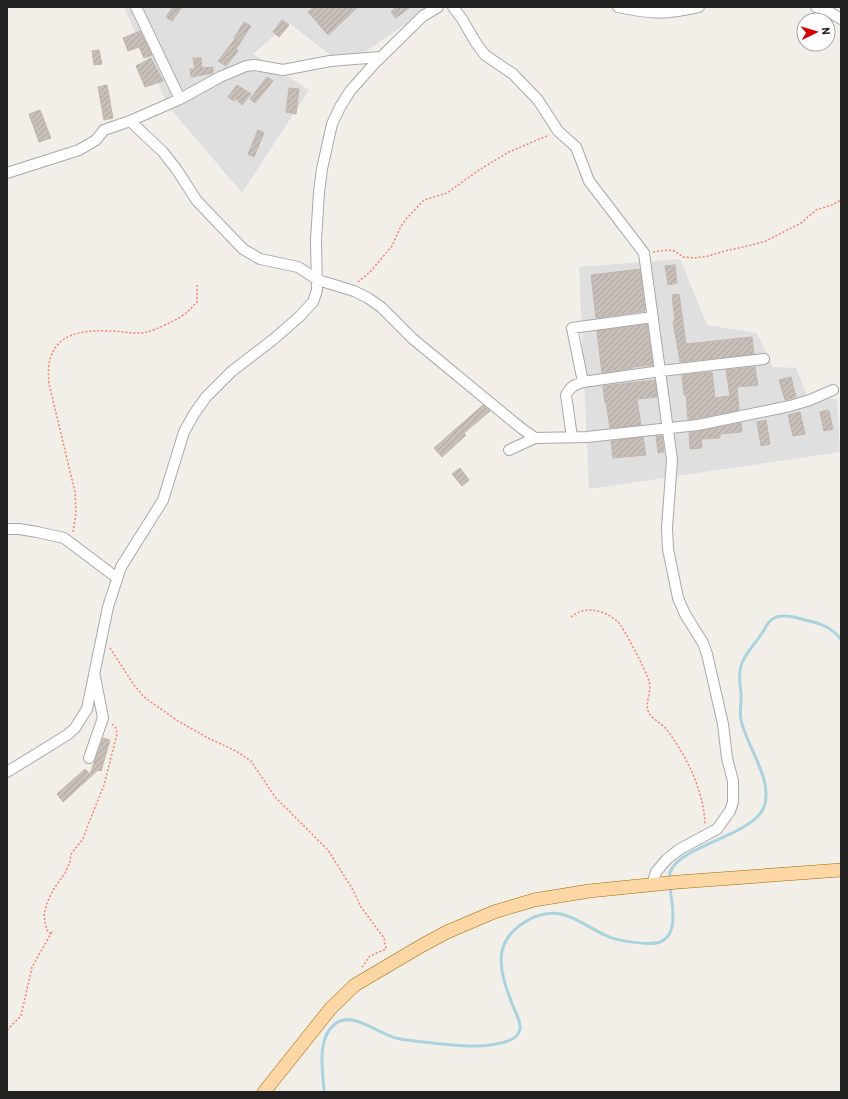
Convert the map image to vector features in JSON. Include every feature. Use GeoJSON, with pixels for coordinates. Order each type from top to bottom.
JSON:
{"type":"FeatureCollection","features":[{"type":"Feature","properties":{"kind":"main road"},"geometry":{"type":"LineString","coordinates":[[264,1092],[319,1022],[340,998],[355,985],[447,932],[487,915],[534,900],[589,891],[678,882],[841,870]]}},
{"type":"Feature","properties":{"kind":"street"},"geometry":{"type":"LineString","coordinates":[[136,7],[180,99]]}},
{"type":"Feature","properties":{"kind":"street"},"geometry":{"type":"LineString","coordinates":[[7,772],[67,735],[75,728],[87,708],[108,607],[121,567],[163,500],[184,432],[194,414],[206,397],[231,372],[275,338],[299,317],[313,302],[317,290],[318,280],[316,240],[322,169],[332,124],[340,107],[350,91],[380,57],[423,16],[438,7]]}},
{"type":"Feature","properties":{"kind":"street"},"geometry":{"type":"LineString","coordinates":[[453,7],[485,55],[514,74],[538,100],[558,131],[576,147],[589,181],[644,253],[669,428],[672,460],[667,528],[671,567],[678,598],[685,614],[701,638],[707,654],[723,724],[727,758],[733,781],[733,802],[730,811],[717,829],[680,849],[667,860],[656,872],[658,884]]}},
{"type":"Feature","properties":{"kind":"street"},"geometry":{"type":"LineString","coordinates":[[618,7],[649,13],[663,13],[679,12],[699,7]]}},
{"type":"Feature","properties":{"kind":"street"},"geometry":{"type":"LineString","coordinates":[[816,7],[828,11],[841,19]]}},
{"type":"Feature","properties":{"kind":"street"},"geometry":{"type":"LineString","coordinates":[[7,174],[79,150],[96,140],[104,130],[130,121],[180,99],[220,77],[246,66],[255,65],[283,70],[330,61],[380,57]]}},
{"type":"Feature","properties":{"kind":"street"},"geometry":{"type":"LineString","coordinates":[[130,121],[163,152],[177,170],[197,201],[243,249],[260,258],[298,267],[318,280],[354,291],[368,298],[381,307],[413,339],[535,438]]}},
{"type":"Feature","properties":{"kind":"street"},"geometry":{"type":"LineString","coordinates":[[583,382],[572,328],[653,317]]}},
{"type":"Feature","properties":{"kind":"street"},"geometry":{"type":"LineString","coordinates":[[572,437],[566,395],[569,389],[574,385],[583,382],[661,371],[764,359]]}},
{"type":"Feature","properties":{"kind":"street"},"geometry":{"type":"LineString","coordinates":[[509,450],[535,438],[587,437],[698,425],[770,411],[810,400],[834,390]]}},
{"type":"Feature","properties":{"kind":"street"},"geometry":{"type":"LineString","coordinates":[[7,529],[37,532],[64,538],[117,578]]}},
{"type":"Feature","properties":{"kind":"street"},"geometry":{"type":"LineString","coordinates":[[89,758],[103,718],[100,695],[94,673]]}},
{"type":"Feature","properties":{"kind":"path"},"geometry":{"type":"LineString","coordinates":[[345,288],[361,280],[370,272],[392,246],[401,226],[407,218],[424,200],[446,193],[479,170],[509,152],[558,131]]}},
{"type":"Feature","properties":{"kind":"path"},"geometry":{"type":"LineString","coordinates":[[644,253],[668,250],[675,251],[683,257],[695,258],[748,246],[766,241],[801,223],[816,210],[832,205],[841,200]]}},
{"type":"Feature","properties":{"kind":"path"},"geometry":{"type":"LineString","coordinates":[[72,543],[76,514],[75,492],[49,384],[49,361],[53,350],[67,337],[76,334],[98,331],[137,333],[147,332],[186,313],[197,302],[197,285]]}},
{"type":"Feature","properties":{"kind":"path"},"geometry":{"type":"LineString","coordinates":[[571,617],[580,611],[591,609],[600,612],[618,622],[624,630],[649,681],[650,693],[647,701],[648,709],[651,715],[664,726],[680,748],[698,787],[704,813],[705,836]]}},
{"type":"Feature","properties":{"kind":"path"},"geometry":{"type":"LineString","coordinates":[[101,637],[144,696],[178,721],[208,738],[236,751],[251,761],[275,797],[328,850],[353,890],[361,907],[381,933],[386,943],[386,949],[370,956],[361,968]]}},
{"type":"Feature","properties":{"kind":"path"},"geometry":{"type":"LineString","coordinates":[[51,934],[47,930],[45,923],[44,914],[47,903],[53,890],[65,873],[70,862],[71,854],[83,839],[104,785],[117,741],[118,734],[116,728],[110,721],[103,718]]}},
{"type":"Feature","properties":{"kind":"path"},"geometry":{"type":"LineString","coordinates":[[7,1030],[21,1016],[32,967],[53,930]]}},
{"type":"Feature","properties":{"kind":"shaded area"},"geometry":{"type":"Polygon","coordinates":[[[124,7],[430,7],[345,66],[289,23],[253,54],[309,90],[242,193],[168,106],[124,7]]]}},
{"type":"Feature","properties":{"kind":"shaded area"},"geometry":{"type":"Polygon","coordinates":[[[680,259],[707,325],[757,333],[773,367],[796,368],[808,397],[837,399],[840,452],[589,489],[579,267],[680,259]]]}},
{"type":"Feature","properties":{"kind":"building"},"geometry":{"type":"Polygon","coordinates":[[[173,7],[182,7],[172,21],[166,17],[173,7]]]}},
{"type":"Feature","properties":{"kind":"building"},"geometry":{"type":"Polygon","coordinates":[[[314,7],[358,7],[328,35],[308,12],[314,7]]]}},
{"type":"Feature","properties":{"kind":"building"},"geometry":{"type":"Polygon","coordinates":[[[396,7],[410,7],[396,18],[391,12],[396,7]]]}},
{"type":"Feature","properties":{"kind":"building"},"geometry":{"type":"Polygon","coordinates":[[[282,20],[289,25],[279,37],[273,32],[282,20]]]}},
{"type":"Feature","properties":{"kind":"building"},"geometry":{"type":"Polygon","coordinates":[[[244,22],[251,26],[236,49],[238,51],[226,66],[218,61],[235,39],[234,38],[244,22]]]}},
{"type":"Feature","properties":{"kind":"building"},"geometry":{"type":"Polygon","coordinates":[[[140,31],[152,55],[144,58],[139,47],[128,51],[123,38],[140,31]]]}},
{"type":"Feature","properties":{"kind":"building"},"geometry":{"type":"Polygon","coordinates":[[[99,50],[102,64],[94,65],[92,51],[99,50]]]}},
{"type":"Feature","properties":{"kind":"building"},"geometry":{"type":"Polygon","coordinates":[[[151,58],[163,81],[145,87],[136,66],[151,58]]]}},
{"type":"Feature","properties":{"kind":"building"},"geometry":{"type":"Polygon","coordinates":[[[193,58],[201,58],[202,68],[213,67],[213,73],[191,77],[190,69],[195,69],[193,58]]]}},
{"type":"Feature","properties":{"kind":"building"},"geometry":{"type":"Polygon","coordinates":[[[267,77],[273,81],[255,103],[250,99],[267,77]]]}},
{"type":"Feature","properties":{"kind":"building"},"geometry":{"type":"Polygon","coordinates":[[[107,85],[113,118],[104,120],[98,87],[107,85]]]}},
{"type":"Feature","properties":{"kind":"building"},"geometry":{"type":"Polygon","coordinates":[[[237,85],[251,94],[242,105],[236,99],[234,101],[228,97],[237,85]]]}},
{"type":"Feature","properties":{"kind":"building"},"geometry":{"type":"Polygon","coordinates":[[[289,88],[299,89],[296,114],[286,112],[289,88]]]}},
{"type":"Feature","properties":{"kind":"building"},"geometry":{"type":"Polygon","coordinates":[[[40,110],[51,138],[39,142],[29,114],[40,110]]]}},
{"type":"Feature","properties":{"kind":"building"},"geometry":{"type":"Polygon","coordinates":[[[258,130],[264,133],[254,157],[248,154],[258,130]]]}},
{"type":"Feature","properties":{"kind":"building"},"geometry":{"type":"Polygon","coordinates":[[[675,265],[677,283],[668,285],[665,266],[675,265]]]}},
{"type":"Feature","properties":{"kind":"building"},"geometry":{"type":"Polygon","coordinates":[[[640,269],[645,311],[596,318],[591,275],[640,269]]]}},
{"type":"Feature","properties":{"kind":"building"},"geometry":{"type":"Polygon","coordinates":[[[679,294],[686,344],[752,337],[754,354],[680,362],[673,321],[675,321],[672,295],[679,294]]]}},
{"type":"Feature","properties":{"kind":"building"},"geometry":{"type":"Polygon","coordinates":[[[647,324],[653,365],[602,373],[597,331],[647,324]]]}},
{"type":"Feature","properties":{"kind":"building"},"geometry":{"type":"Polygon","coordinates":[[[755,367],[758,385],[737,387],[739,410],[688,420],[686,395],[684,395],[682,375],[712,372],[715,398],[730,396],[726,370],[755,367]]]}},
{"type":"Feature","properties":{"kind":"building"},"geometry":{"type":"Polygon","coordinates":[[[791,377],[796,397],[785,400],[779,380],[791,377]]]}},
{"type":"Feature","properties":{"kind":"building"},"geometry":{"type":"Polygon","coordinates":[[[655,380],[657,397],[637,399],[641,425],[610,428],[603,386],[655,380]]]}},
{"type":"Feature","properties":{"kind":"building"},"geometry":{"type":"Polygon","coordinates":[[[483,405],[490,411],[464,433],[466,435],[442,457],[434,448],[483,405]]]}},
{"type":"Feature","properties":{"kind":"building"},"geometry":{"type":"Polygon","coordinates":[[[827,410],[829,411],[833,429],[824,431],[820,412],[827,410]]]}},
{"type":"Feature","properties":{"kind":"building"},"geometry":{"type":"Polygon","coordinates":[[[800,412],[805,434],[793,436],[788,415],[800,412]]]}},
{"type":"Feature","properties":{"kind":"building"},"geometry":{"type":"Polygon","coordinates":[[[766,420],[770,444],[761,446],[757,422],[766,420]]]}},
{"type":"Feature","properties":{"kind":"building"},"geometry":{"type":"Polygon","coordinates":[[[741,423],[742,432],[720,434],[720,438],[701,439],[702,448],[690,449],[689,433],[741,423]]]}},
{"type":"Feature","properties":{"kind":"building"},"geometry":{"type":"Polygon","coordinates":[[[656,436],[662,436],[664,452],[658,453],[656,436]]]}},
{"type":"Feature","properties":{"kind":"building"},"geometry":{"type":"Polygon","coordinates":[[[643,437],[646,455],[613,458],[611,441],[643,437]]]}},
{"type":"Feature","properties":{"kind":"building"},"geometry":{"type":"Polygon","coordinates":[[[460,468],[469,480],[462,486],[452,474],[460,468]]]}},
{"type":"Feature","properties":{"kind":"building"},"geometry":{"type":"Polygon","coordinates":[[[103,738],[110,740],[101,771],[98,770],[63,802],[57,794],[85,769],[90,774],[103,738]]]}},
{"type":"Feature","properties":{"kind":"waterway"},"geometry":{"type":"LineString","coordinates":[[669,879],[672,868],[682,858],[695,850],[744,827],[756,818],[764,807],[766,797],[765,786],[758,763],[741,720],[740,674],[744,659],[767,624],[773,618],[787,616],[825,626],[834,632],[841,640]]}},
{"type":"Feature","properties":{"kind":"waterway"},"geometry":{"type":"LineString","coordinates":[[324,1092],[322,1065],[323,1046],[329,1030],[335,1024],[343,1020],[352,1020],[403,1040],[437,1044],[476,1046],[489,1045],[510,1040],[518,1034],[520,1026],[501,967],[501,955],[504,944],[510,934],[520,925],[534,917],[554,913],[573,918],[607,936],[618,940],[641,943],[660,942],[668,936],[671,931],[673,921],[670,887]]}}]}
